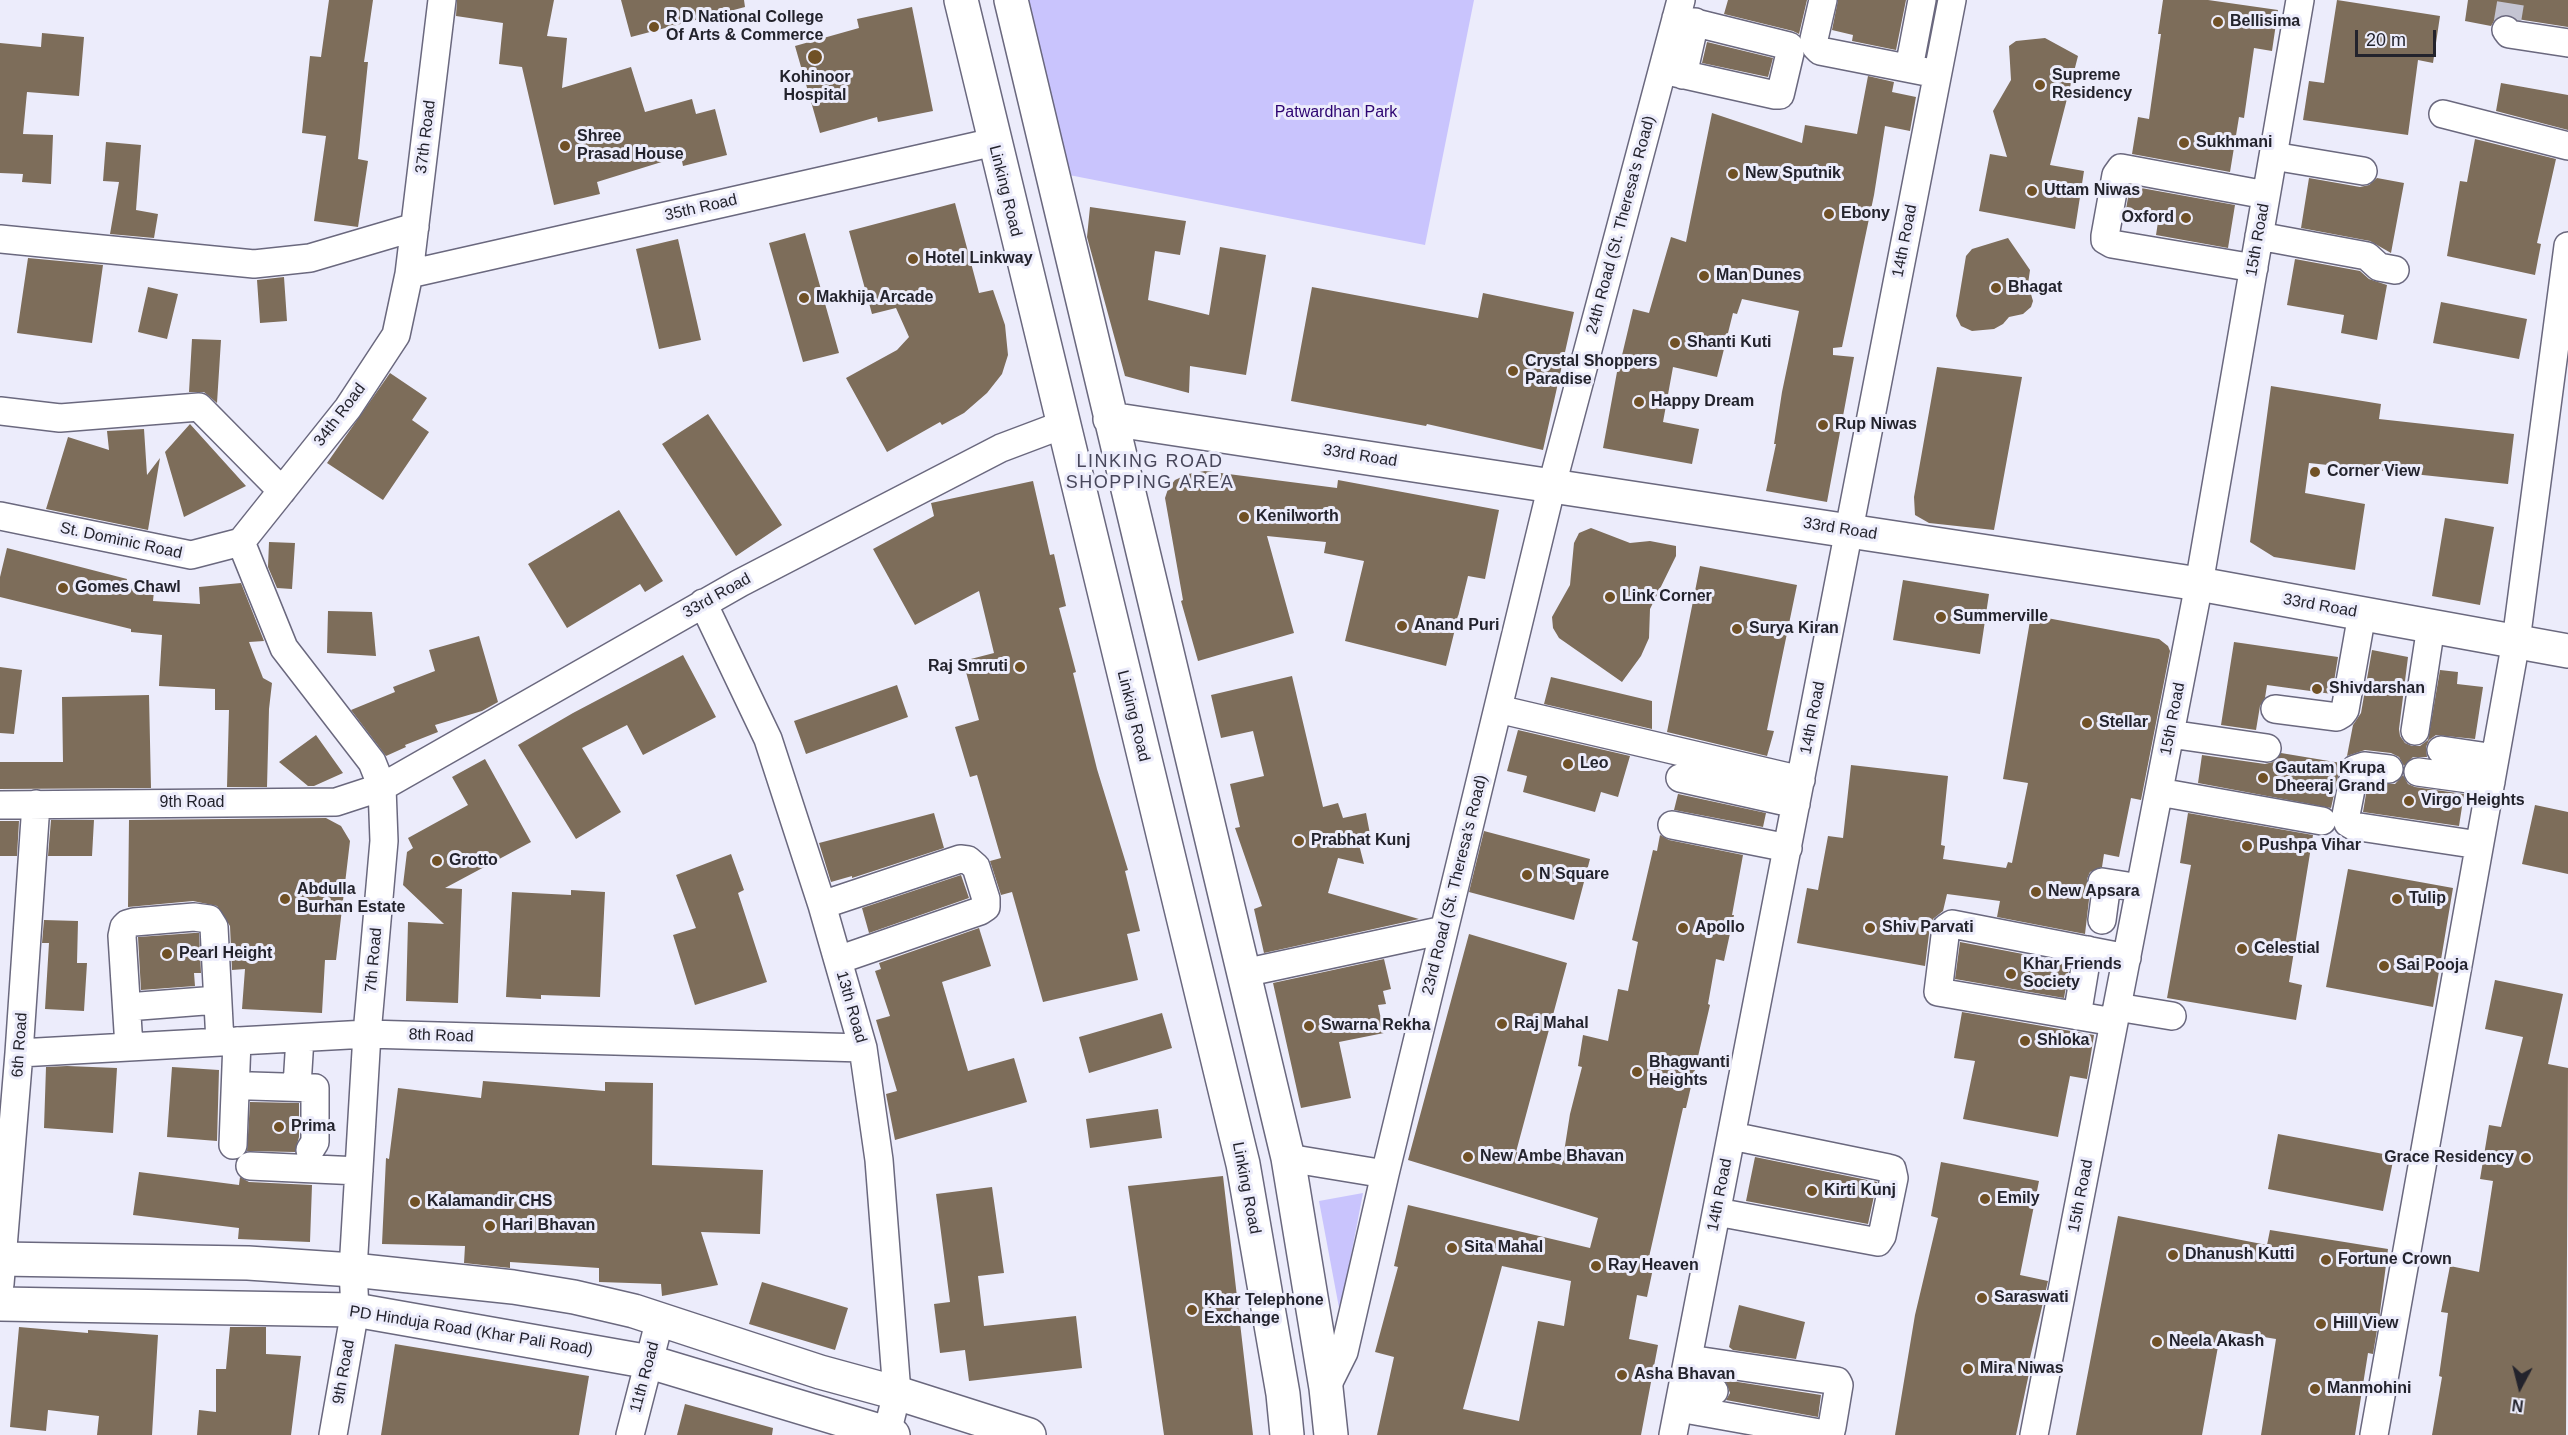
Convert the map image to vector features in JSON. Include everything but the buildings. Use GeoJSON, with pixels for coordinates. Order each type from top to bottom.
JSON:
{"type":"FeatureCollection","features":[{"type":"Feature","properties":{"kind":"street","name":"37th Road"},"geometry":{"type":"LineString","coordinates":[[409,274],[442,0]]}},
{"type":"Feature","properties":{"kind":"street","name":"Linking Road"},"geometry":{"type":"LineString","coordinates":[[961,0],[1062,425],[1243,1164],[1283,1394],[1287,1435]]}},
{"type":"Feature","properties":{"kind":"street"},"geometry":{"type":"LineString","coordinates":[[1011,0],[1288,1158],[1326,1388],[1330,1435]]}},
{"type":"Feature","properties":{"kind":"street"},"geometry":{"type":"LineString","coordinates":[[1823,0],[1814,39],[1820,51],[1937,74]]}},
{"type":"Feature","properties":{"kind":"street"},"geometry":{"type":"LineString","coordinates":[[1910,68],[1922,0]]}},
{"type":"Feature","properties":{"kind":"street","name":"14th Road"},"geometry":{"type":"LineString","coordinates":[[1672,1435],[1731,1187],[1732,1136],[1952,0]]}},
{"type":"Feature","properties":{"kind":"street","name":"15th Road"},"geometry":{"type":"LineString","coordinates":[[2034,1435],[2199,584],[2300,0]]}},
{"type":"Feature","properties":{"kind":"street"},"geometry":{"type":"LineString","coordinates":[[1673,72],[1780,95],[1790,53],[1789,46],[1684,13]]}},
{"type":"Feature","properties":{"kind":"street","name":"24th Road (St. Theresa's Road)"},"geometry":{"type":"LineString","coordinates":[[1552,485],[1673,72],[1684,13]]}},
{"type":"Feature","properties":{"kind":"street"},"geometry":{"type":"LineString","coordinates":[[2506,30],[2509,34],[2568,43]]}},
{"type":"Feature","properties":{"kind":"street"},"geometry":{"type":"LineString","coordinates":[[2444,114],[2568,146]]}},
{"type":"Feature","properties":{"kind":"street","name":"35th Road"},"geometry":{"type":"LineString","coordinates":[[409,274],[994,142]]}},
{"type":"Feature","properties":{"kind":"street"},"geometry":{"type":"LineString","coordinates":[[2273,156],[2363,171]]}},
{"type":"Feature","properties":{"kind":"street"},"geometry":{"type":"LineString","coordinates":[[2254,268],[2112,243],[2105,240],[2105,236],[2116,174],[2121,168],[2266,195]]}},
{"type":"Feature","properties":{"kind":"street"},"geometry":{"type":"LineString","coordinates":[[0,239],[254,264],[310,258],[415,227]]}},
{"type":"Feature","properties":{"kind":"street"},"geometry":{"type":"LineString","coordinates":[[2259,236],[2367,256],[2379,267],[2395,270]]}},
{"type":"Feature","properties":{"kind":"street"},"geometry":{"type":"LineString","coordinates":[[2374,1435],[2470,843],[2493,770],[2516,641],[2568,246]]}},
{"type":"Feature","properties":{"kind":"street","name":"34th Road"},"geometry":{"type":"LineString","coordinates":[[241,542],[348,408],[396,335],[409,274]]}},
{"type":"Feature","properties":{"kind":"street"},"geometry":{"type":"LineString","coordinates":[[0,411],[60,418],[199,407],[282,491]]}},
{"type":"Feature","properties":{"kind":"street","name":"33rd Road"},"geometry":{"type":"LineString","coordinates":[[1110,419],[2199,584],[2568,651]]}},
{"type":"Feature","properties":{"kind":"street","name":"33rd Road"},"geometry":{"type":"LineString","coordinates":[[382,787],[703,603],[1001,448],[1062,425]]}},
{"type":"Feature","properties":{"kind":"street","name":"23rd Road (St. Theresa's Road)"},"geometry":{"type":"LineString","coordinates":[[1326,1388],[1344,1352],[1552,485]]}},
{"type":"Feature","properties":{"kind":"street","name":"St. Dominic Road"},"geometry":{"type":"LineString","coordinates":[[0,516],[191,555],[241,542]]}},
{"type":"Feature","properties":{"kind":"street","name":"7th Road"},"geometry":{"type":"LineString","coordinates":[[241,542],[284,648],[372,762],[382,787],[384,841],[361,1137],[353,1270],[355,1310]]}},
{"type":"Feature","properties":{"kind":"street","name":"13th Road"},"geometry":{"type":"LineString","coordinates":[[703,603],[768,739],[822,905],[863,1048],[879,1160],[897,1393],[877,1432]]}},
{"type":"Feature","properties":{"kind":"street"},"geometry":{"type":"LineString","coordinates":[[2275,709],[2337,717],[2343,714],[2362,614]]}},
{"type":"Feature","properties":{"kind":"street"},"geometry":{"type":"LineString","coordinates":[[2415,731],[2431,626]]}},
{"type":"Feature","properties":{"kind":"street"},"geometry":{"type":"LineString","coordinates":[[1497,710],[1799,792]]}},
{"type":"Feature","properties":{"kind":"street"},"geometry":{"type":"LineString","coordinates":[[2170,734],[2267,748]]}},
{"type":"Feature","properties":{"kind":"street"},"geometry":{"type":"LineString","coordinates":[[2441,750],[2493,770]]}},
{"type":"Feature","properties":{"kind":"street"},"geometry":{"type":"LineString","coordinates":[[2389,769],[2364,766],[2355,769],[2346,815],[2348,823],[2353,826],[2470,843]]}},
{"type":"Feature","properties":{"kind":"street"},"geometry":{"type":"LineString","coordinates":[[2418,772],[2493,770]]}},
{"type":"Feature","properties":{"kind":"street"},"geometry":{"type":"LineString","coordinates":[[1680,778],[1799,792]]}},
{"type":"Feature","properties":{"kind":"street","name":"9th Road"},"geometry":{"type":"LineString","coordinates":[[0,805],[336,802],[382,787]]}},
{"type":"Feature","properties":{"kind":"street"},"geometry":{"type":"LineString","coordinates":[[2159,792],[2322,821]]}},
{"type":"Feature","properties":{"kind":"street","name":"6th Road"},"geometry":{"type":"LineString","coordinates":[[1,1268],[20,1053],[36,804]]}},
{"type":"Feature","properties":{"kind":"street"},"geometry":{"type":"LineString","coordinates":[[2468,809],[2470,843]]}},
{"type":"Feature","properties":{"kind":"street"},"geometry":{"type":"LineString","coordinates":[[1672,825],[1788,848]]}},
{"type":"Feature","properties":{"kind":"street"},"geometry":{"type":"LineString","coordinates":[[822,905],[960,859],[969,860],[976,867],[986,899],[986,907],[980,911],[838,960]]}},
{"type":"Feature","properties":{"kind":"street"},"geometry":{"type":"LineString","coordinates":[[2133,925],[2100,920],[2105,882],[2140,888]]}},
{"type":"Feature","properties":{"kind":"street"},"geometry":{"type":"LineString","coordinates":[[129,1047],[122,936],[124,927],[134,922],[194,916],[203,917],[212,922],[217,1000],[240,1041],[246,1091],[233,1145]]}},
{"type":"Feature","properties":{"kind":"street"},"geometry":{"type":"LineString","coordinates":[[2127,958],[1952,924],[1946,928],[1938,992],[2078,1016],[2116,1014],[2172,1016]]}},
{"type":"Feature","properties":{"kind":"street"},"geometry":{"type":"LineString","coordinates":[[1244,973],[1444,930]]}},
{"type":"Feature","properties":{"kind":"street"},"geometry":{"type":"LineString","coordinates":[[2078,1016],[2088,950]]}},
{"type":"Feature","properties":{"kind":"street"},"geometry":{"type":"LineString","coordinates":[[127,1007],[217,1000]]}},
{"type":"Feature","properties":{"kind":"street","name":"8th Road"},"geometry":{"type":"LineString","coordinates":[[20,1053],[368,1034],[863,1048]]}},
{"type":"Feature","properties":{"kind":"street"},"geometry":{"type":"LineString","coordinates":[[297,1086],[300,1038]]}},
{"type":"Feature","properties":{"kind":"street"},"geometry":{"type":"LineString","coordinates":[[246,1091],[297,1086],[312,1087],[317,1091],[305,1151]]}},
{"type":"Feature","properties":{"kind":"street"},"geometry":{"type":"LineString","coordinates":[[1731,1187],[1878,1242],[1882,1236],[1894,1178],[1892,1169],[1732,1136]]}},
{"type":"Feature","properties":{"kind":"street"},"geometry":{"type":"LineString","coordinates":[[250,1166],[361,1137]]}},
{"type":"Feature","properties":{"kind":"street"},"geometry":{"type":"LineString","coordinates":[[305,1151],[359,1171]]}},
{"type":"Feature","properties":{"kind":"street"},"geometry":{"type":"LineString","coordinates":[[1243,1164],[1288,1158],[1385,1174]]}},
{"type":"Feature","properties":{"kind":"street"},"geometry":{"type":"LineString","coordinates":[[1,1268],[248,1263],[353,1270],[533,1290],[584,1299],[660,1319],[820,1372],[897,1393],[995,1430],[1029,1435]]}},
{"type":"Feature","properties":{"kind":"street","name":"PD Hinduja Road (Khar Pali Road)"},"geometry":{"type":"LineString","coordinates":[[0,1304],[355,1310],[650,1362],[877,1432]]}},
{"type":"Feature","properties":{"kind":"street","name":"9th Road"},"geometry":{"type":"LineString","coordinates":[[333,1435],[355,1310]]}},
{"type":"Feature","properties":{"kind":"street","name":"11th Road"},"geometry":{"type":"LineString","coordinates":[[630,1435],[660,1319]]}},
{"type":"Feature","properties":{"kind":"street"},"geometry":{"type":"LineString","coordinates":[[1681,1397],[1825,1434],[1831,1431],[1832,1427],[1839,1385],[1837,1381],[1689,1359]]}},
{"type":"Feature","properties":{"kind":"street"},"geometry":{"type":"LineString","coordinates":[[1681,1397],[1714,1391]]}},
{"type":"Feature","properties":{"kind":"green space","name":"Patwardhan Park"},"geometry":{"type":"Polygon","coordinates":[[[1026,0],[1474,0],[1425,245],[1064,174],[1026,0]]]}},
{"type":"Feature","properties":{"kind":"green space"},"geometry":{"type":"Polygon","coordinates":[[[1363,1193],[1340,1313],[1319,1201],[1363,1193]]]}},
{"type":"Feature","properties":{"kind":"tunnel"},"geometry":{"type":"LineString","coordinates":[[2506,30],[2511,0]]}},
{"type":"Feature","properties":{"kind":"place","name":"Bellisima"},"geometry":{"type":"Point","coordinates":[2218,22]}},
{"type":"Feature","properties":{"kind":"place","name":"R D National College Of Arts & Commerce"},"geometry":{"type":"Point","coordinates":[654,27]}},
{"type":"Feature","properties":{"kind":"place","name":"Kohinoor Hospital"},"geometry":{"type":"Point","coordinates":[815,57]}},
{"type":"Feature","properties":{"kind":"place","name":"Supreme Residency"},"geometry":{"type":"Point","coordinates":[2040,85]}},
{"type":"Feature","properties":{"kind":"place","name":"Sukhmani"},"geometry":{"type":"Point","coordinates":[2184,143]}},
{"type":"Feature","properties":{"kind":"place","name":"Shree Prasad House"},"geometry":{"type":"Point","coordinates":[565,146]}},
{"type":"Feature","properties":{"kind":"place","name":"New Sputnik"},"geometry":{"type":"Point","coordinates":[1733,174]}},
{"type":"Feature","properties":{"kind":"place","name":"Uttam Niwas"},"geometry":{"type":"Point","coordinates":[2032,191]}},
{"type":"Feature","properties":{"kind":"place","name":"Ebony"},"geometry":{"type":"Point","coordinates":[1829,214]}},
{"type":"Feature","properties":{"kind":"place","name":"Oxford"},"geometry":{"type":"Point","coordinates":[2186,218]}},
{"type":"Feature","properties":{"kind":"place","name":"Hotel Linkway"},"geometry":{"type":"Point","coordinates":[913,259]}},
{"type":"Feature","properties":{"kind":"place","name":"Man Dunes"},"geometry":{"type":"Point","coordinates":[1704,276]}},
{"type":"Feature","properties":{"kind":"place","name":"Bhagat"},"geometry":{"type":"Point","coordinates":[1996,288]}},
{"type":"Feature","properties":{"kind":"place","name":"Makhija Arcade"},"geometry":{"type":"Point","coordinates":[804,298]}},
{"type":"Feature","properties":{"kind":"place","name":"Shanti Kuti"},"geometry":{"type":"Point","coordinates":[1675,343]}},
{"type":"Feature","properties":{"kind":"place","name":"Crystal Shoppers Paradise"},"geometry":{"type":"Point","coordinates":[1513,371]}},
{"type":"Feature","properties":{"kind":"place","name":"Happy Dream"},"geometry":{"type":"Point","coordinates":[1639,402]}},
{"type":"Feature","properties":{"kind":"place","name":"Rup Niwas"},"geometry":{"type":"Point","coordinates":[1823,425]}},
{"type":"Feature","properties":{"kind":"place","name":"Corner View"},"geometry":{"type":"Point","coordinates":[2315,472]}},
{"type":"Feature","properties":{"kind":"place","name":"Kenilworth"},"geometry":{"type":"Point","coordinates":[1244,517]}},
{"type":"Feature","properties":{"kind":"place","name":"Gomes Chawl"},"geometry":{"type":"Point","coordinates":[63,588]}},
{"type":"Feature","properties":{"kind":"place","name":"Link Corner"},"geometry":{"type":"Point","coordinates":[1610,597]}},
{"type":"Feature","properties":{"kind":"place","name":"Summerville"},"geometry":{"type":"Point","coordinates":[1941,617]}},
{"type":"Feature","properties":{"kind":"place","name":"Anand Puri"},"geometry":{"type":"Point","coordinates":[1402,626]}},
{"type":"Feature","properties":{"kind":"place","name":"Surya Kiran"},"geometry":{"type":"Point","coordinates":[1737,629]}},
{"type":"Feature","properties":{"kind":"place","name":"Raj Smruti"},"geometry":{"type":"Point","coordinates":[1020,667]}},
{"type":"Feature","properties":{"kind":"place","name":"Shivdarshan"},"geometry":{"type":"Point","coordinates":[2317,689]}},
{"type":"Feature","properties":{"kind":"place","name":"Stellar"},"geometry":{"type":"Point","coordinates":[2087,723]}},
{"type":"Feature","properties":{"kind":"place","name":"Leo"},"geometry":{"type":"Point","coordinates":[1568,764]}},
{"type":"Feature","properties":{"kind":"place","name":"Gautam Krupa Dheeraj Grand"},"geometry":{"type":"Point","coordinates":[2263,778]}},
{"type":"Feature","properties":{"kind":"place","name":"Virgo Heights"},"geometry":{"type":"Point","coordinates":[2409,801]}},
{"type":"Feature","properties":{"kind":"place","name":"Prabhat Kunj"},"geometry":{"type":"Point","coordinates":[1299,841]}},
{"type":"Feature","properties":{"kind":"place","name":"Pushpa Vihar"},"geometry":{"type":"Point","coordinates":[2247,846]}},
{"type":"Feature","properties":{"kind":"place","name":"Grotto"},"geometry":{"type":"Point","coordinates":[437,861]}},
{"type":"Feature","properties":{"kind":"place","name":"N Square"},"geometry":{"type":"Point","coordinates":[1527,875]}},
{"type":"Feature","properties":{"kind":"place","name":"New Apsara"},"geometry":{"type":"Point","coordinates":[2036,892]}},
{"type":"Feature","properties":{"kind":"place","name":"Abdulla Burhan Estate"},"geometry":{"type":"Point","coordinates":[285,899]}},
{"type":"Feature","properties":{"kind":"place","name":"Tulip"},"geometry":{"type":"Point","coordinates":[2397,899]}},
{"type":"Feature","properties":{"kind":"place","name":"Apollo"},"geometry":{"type":"Point","coordinates":[1683,928]}},
{"type":"Feature","properties":{"kind":"place","name":"Shiv Parvati"},"geometry":{"type":"Point","coordinates":[1870,928]}},
{"type":"Feature","properties":{"kind":"place","name":"Celestial"},"geometry":{"type":"Point","coordinates":[2242,949]}},
{"type":"Feature","properties":{"kind":"place","name":"Pearl Height"},"geometry":{"type":"Point","coordinates":[167,954]}},
{"type":"Feature","properties":{"kind":"place","name":"Sai Pooja"},"geometry":{"type":"Point","coordinates":[2384,966]}},
{"type":"Feature","properties":{"kind":"place","name":"Khar Friends Society"},"geometry":{"type":"Point","coordinates":[2011,974]}},
{"type":"Feature","properties":{"kind":"place","name":"Raj Mahal"},"geometry":{"type":"Point","coordinates":[1502,1024]}},
{"type":"Feature","properties":{"kind":"place","name":"Swarna Rekha"},"geometry":{"type":"Point","coordinates":[1309,1026]}},
{"type":"Feature","properties":{"kind":"place","name":"Shloka"},"geometry":{"type":"Point","coordinates":[2025,1041]}},
{"type":"Feature","properties":{"kind":"place","name":"Bhagwanti Heights"},"geometry":{"type":"Point","coordinates":[1637,1072]}},
{"type":"Feature","properties":{"kind":"place","name":"Prima"},"geometry":{"type":"Point","coordinates":[279,1127]}},
{"type":"Feature","properties":{"kind":"place","name":"New Ambe Bhavan"},"geometry":{"type":"Point","coordinates":[1468,1157]}},
{"type":"Feature","properties":{"kind":"place","name":"Grace Residency"},"geometry":{"type":"Point","coordinates":[2526,1158]}},
{"type":"Feature","properties":{"kind":"place","name":"Kirti Kunj"},"geometry":{"type":"Point","coordinates":[1812,1191]}},
{"type":"Feature","properties":{"kind":"place","name":"Emily"},"geometry":{"type":"Point","coordinates":[1985,1199]}},
{"type":"Feature","properties":{"kind":"place","name":"Kalamandir CHS"},"geometry":{"type":"Point","coordinates":[415,1202]}},
{"type":"Feature","properties":{"kind":"place","name":"Hari Bhavan"},"geometry":{"type":"Point","coordinates":[490,1226]}},
{"type":"Feature","properties":{"kind":"place","name":"Sita Mahal"},"geometry":{"type":"Point","coordinates":[1452,1248]}},
{"type":"Feature","properties":{"kind":"place","name":"Dhanush Kutti"},"geometry":{"type":"Point","coordinates":[2173,1255]}},
{"type":"Feature","properties":{"kind":"place","name":"Fortune Crown"},"geometry":{"type":"Point","coordinates":[2326,1260]}},
{"type":"Feature","properties":{"kind":"place","name":"Ray Heaven"},"geometry":{"type":"Point","coordinates":[1596,1266]}},
{"type":"Feature","properties":{"kind":"place","name":"Saraswati"},"geometry":{"type":"Point","coordinates":[1982,1298]}},
{"type":"Feature","properties":{"kind":"place","name":"Khar Telephone Exchange"},"geometry":{"type":"Point","coordinates":[1192,1310]}},
{"type":"Feature","properties":{"kind":"place","name":"Hill View"},"geometry":{"type":"Point","coordinates":[2321,1324]}},
{"type":"Feature","properties":{"kind":"place","name":"Neela Akash"},"geometry":{"type":"Point","coordinates":[2157,1342]}},
{"type":"Feature","properties":{"kind":"place","name":"Mira Niwas"},"geometry":{"type":"Point","coordinates":[1968,1369]}},
{"type":"Feature","properties":{"kind":"place","name":"Asha Bhavan"},"geometry":{"type":"Point","coordinates":[1622,1375]}},
{"type":"Feature","properties":{"kind":"place","name":"Manmohini"},"geometry":{"type":"Point","coordinates":[2315,1389]}},
{"type":"Feature","properties":{"kind":"district","name":"LINKING ROAD SHOPPING AREA"},"geometry":{"type":"Point","coordinates":[1150,472]}}]}
